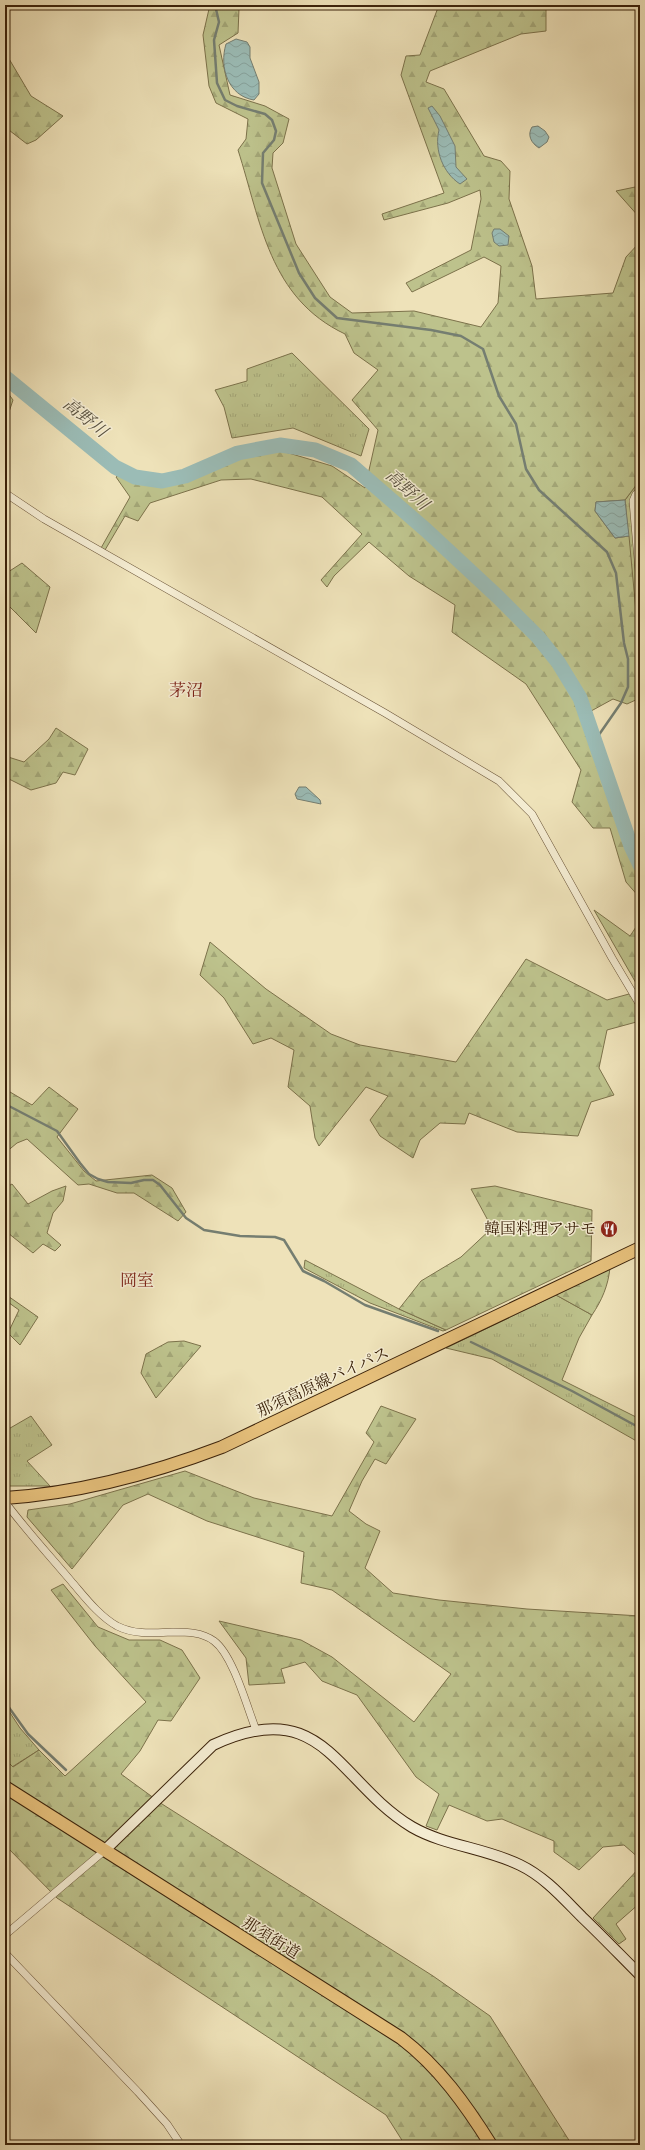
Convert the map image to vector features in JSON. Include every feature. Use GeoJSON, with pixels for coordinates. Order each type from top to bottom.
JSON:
{"type":"FeatureCollection","features":[{"type":"Feature","properties":{"kind":"main road","name":"那須高原線バイパス"},"geometry":{"type":"LineString","coordinates":[[5,1498],[58,1494],[94,1487],[160,1469],[222,1447],[640,1248]]}},
{"type":"Feature","properties":{"kind":"main road","name":"那須街道"},"geometry":{"type":"LineString","coordinates":[[5,1787],[417,2050],[432,2064],[450,2086],[491,2145]]}},
{"type":"Feature","properties":{"kind":"street"},"geometry":{"type":"LineString","coordinates":[[640,491],[636,494],[633,501],[640,583]]}},
{"type":"Feature","properties":{"kind":"street"},"geometry":{"type":"LineString","coordinates":[[5,493],[44,519],[385,713],[499,781],[532,814],[612,958],[640,1005]]}},
{"type":"Feature","properties":{"kind":"street"},"geometry":{"type":"LineString","coordinates":[[5,1502],[22,1524],[90,1602],[115,1625],[130,1631],[146,1633],[187,1632],[201,1634],[213,1640],[223,1650],[230,1662],[256,1730]]}},
{"type":"Feature","properties":{"kind":"street"},"geometry":{"type":"LineString","coordinates":[[5,1935],[104,1851],[213,1745],[234,1736],[256,1730],[289,1732],[311,1739],[330,1751],[386,1807],[413,1828],[444,1841],[505,1858],[534,1872],[557,1891],[640,1975]]}},
{"type":"Feature","properties":{"kind":"street"},"geometry":{"type":"LineString","coordinates":[[5,1953],[138,2092],[167,2124],[181,2145]]}},
{"type":"Feature","properties":{"kind":"green space"},"geometry":{"type":"Polygon","coordinates":[[[202,5],[236,5],[239,9],[238,33],[219,45],[230,95],[265,106],[289,119],[283,143],[273,153],[272,168],[296,244],[330,297],[352,313],[414,311],[481,327],[498,303],[501,266],[484,257],[412,292],[406,283],[471,250],[481,199],[480,190],[448,203],[384,220],[382,214],[444,193],[401,75],[406,56],[420,55],[439,5],[546,5],[546,31],[521,34],[430,71],[426,82],[444,89],[484,156],[501,161],[510,171],[509,199],[532,266],[536,299],[613,293],[626,257],[640,242],[640,480],[625,500],[596,502],[595,511],[615,538],[629,536],[640,655],[640,698],[627,704],[613,699],[582,716],[624,838],[640,872],[640,898],[626,882],[610,828],[593,828],[572,802],[581,770],[526,684],[452,632],[455,605],[409,576],[369,542],[334,576],[327,587],[321,580],[362,534],[322,497],[251,479],[221,480],[150,503],[138,521],[125,516],[105,550],[101,548],[130,497],[116,477],[120,474],[132,479],[151,483],[189,480],[235,458],[282,451],[332,466],[365,488],[378,430],[352,400],[378,370],[354,353],[345,334],[320,319],[299,300],[284,279],[272,256],[262,230],[238,150],[246,139],[248,119],[216,103],[209,86],[203,35],[209,9],[202,5]]]}},
{"type":"Feature","properties":{"kind":"green space"},"geometry":{"type":"Polygon","coordinates":[[[5,52],[31,96],[63,116],[36,140],[27,144],[5,127],[5,52]]]}},
{"type":"Feature","properties":{"kind":"green space"},"geometry":{"type":"Polygon","coordinates":[[[640,186],[640,218],[616,191],[640,186]]]}},
{"type":"Feature","properties":{"kind":"green space"},"geometry":{"type":"Polygon","coordinates":[[[292,353],[369,429],[361,456],[293,428],[232,438],[224,407],[215,390],[247,381],[247,369],[292,353]]]}},
{"type":"Feature","properties":{"kind":"green space"},"geometry":{"type":"Polygon","coordinates":[[[5,389],[13,400],[5,424],[5,389]]]}},
{"type":"Feature","properties":{"kind":"green space"},"geometry":{"type":"Polygon","coordinates":[[[640,480],[640,611],[635,612],[625,500],[640,480]]]}},
{"type":"Feature","properties":{"kind":"green space"},"geometry":{"type":"Polygon","coordinates":[[[22,563],[50,587],[36,633],[5,602],[5,574],[22,563]]]}},
{"type":"Feature","properties":{"kind":"green space"},"geometry":{"type":"Polygon","coordinates":[[[56,728],[88,749],[75,775],[63,772],[56,783],[31,790],[5,777],[5,756],[24,762],[49,739],[56,728]]]}},
{"type":"Feature","properties":{"kind":"green space"},"geometry":{"type":"Polygon","coordinates":[[[594,910],[630,936],[640,921],[640,990],[594,910]]]}},
{"type":"Feature","properties":{"kind":"green space"},"geometry":{"type":"Polygon","coordinates":[[[210,942],[266,989],[331,1034],[360,1045],[456,1062],[526,959],[607,1000],[640,991],[640,1021],[607,1030],[599,1068],[614,1095],[591,1102],[578,1136],[517,1132],[469,1113],[465,1124],[440,1123],[420,1140],[413,1158],[380,1136],[370,1120],[388,1096],[366,1087],[319,1146],[315,1138],[310,1106],[288,1087],[294,1050],[271,1038],[253,1044],[224,998],[200,975],[210,942]]]}},
{"type":"Feature","properties":{"kind":"green space"},"geometry":{"type":"Polygon","coordinates":[[[49,1087],[78,1109],[57,1137],[84,1171],[96,1181],[152,1175],[172,1188],[186,1212],[178,1221],[134,1193],[117,1193],[89,1184],[78,1185],[27,1139],[17,1143],[5,1153],[5,1089],[32,1105],[49,1087]]]}},
{"type":"Feature","properties":{"kind":"green space"},"geometry":{"type":"Polygon","coordinates":[[[12,1184],[28,1204],[52,1191],[66,1186],[63,1201],[53,1213],[47,1233],[61,1245],[55,1251],[43,1244],[33,1253],[8,1233],[5,1237],[5,1188],[12,1184]]]}},
{"type":"Feature","properties":{"kind":"green space"},"geometry":{"type":"Polygon","coordinates":[[[495,1186],[592,1210],[591,1261],[446,1330],[399,1309],[421,1281],[461,1257],[492,1228],[471,1189],[495,1186]]]}},
{"type":"Feature","properties":{"kind":"green space"},"geometry":{"type":"Polygon","coordinates":[[[305,1260],[399,1309],[446,1330],[443,1331],[370,1303],[304,1268],[305,1260]]]}},
{"type":"Feature","properties":{"kind":"green space"},"geometry":{"type":"Polygon","coordinates":[[[610,1268],[604,1293],[592,1315],[556,1295],[610,1268]]]}},
{"type":"Feature","properties":{"kind":"green space"},"geometry":{"type":"Polygon","coordinates":[[[5,1294],[38,1317],[20,1345],[8,1333],[19,1310],[5,1300],[5,1294]]]}},
{"type":"Feature","properties":{"kind":"green space"},"geometry":{"type":"Polygon","coordinates":[[[556,1295],[592,1315],[579,1338],[562,1380],[640,1419],[640,1443],[492,1359],[446,1348],[556,1295]]]}},
{"type":"Feature","properties":{"kind":"green space"},"geometry":{"type":"Polygon","coordinates":[[[184,1341],[201,1346],[156,1398],[141,1373],[146,1354],[168,1342],[184,1341]]]}},
{"type":"Feature","properties":{"kind":"green space"},"geometry":{"type":"Polygon","coordinates":[[[381,1406],[416,1419],[386,1464],[375,1459],[362,1481],[349,1511],[366,1524],[380,1531],[365,1568],[393,1593],[439,1600],[527,1609],[640,1616],[640,1859],[624,1845],[603,1847],[579,1870],[554,1852],[554,1841],[502,1819],[487,1821],[449,1805],[437,1830],[426,1826],[439,1794],[416,1777],[357,1695],[322,1681],[305,1662],[281,1669],[285,1683],[249,1685],[246,1658],[219,1621],[301,1640],[332,1657],[414,1722],[451,1674],[332,1590],[301,1583],[304,1552],[207,1521],[148,1494],[123,1505],[72,1569],[27,1517],[28,1510],[70,1504],[185,1471],[254,1498],[332,1516],[374,1442],[366,1433],[381,1406]]]}},
{"type":"Feature","properties":{"kind":"green space"},"geometry":{"type":"Polygon","coordinates":[[[31,1416],[52,1445],[27,1461],[50,1486],[5,1486],[5,1431],[31,1416]]]}},
{"type":"Feature","properties":{"kind":"green space"},"geometry":{"type":"Polygon","coordinates":[[[63,1584],[98,1627],[129,1640],[160,1640],[182,1650],[200,1678],[171,1721],[158,1720],[140,1751],[121,1774],[162,1804],[433,1976],[490,2016],[572,2145],[405,2145],[386,2115],[57,1898],[5,1845],[5,1759],[13,1767],[39,1750],[65,1776],[146,1702],[95,1646],[51,1590],[63,1584]]]}},
{"type":"Feature","properties":{"kind":"green space"},"geometry":{"type":"Polygon","coordinates":[[[5,1705],[20,1728],[39,1750],[12,1767],[5,1759],[5,1705]]]}},
{"type":"Feature","properties":{"kind":"green space"},"geometry":{"type":"Polygon","coordinates":[[[640,1867],[640,1903],[616,1924],[626,1939],[619,1944],[593,1918],[640,1867]]]}},
{"type":"Feature","properties":{"kind":"water"},"geometry":{"type":"Polygon","coordinates":[[[236,39],[247,42],[250,47],[250,58],[259,82],[259,94],[254,100],[238,93],[232,87],[225,71],[224,53],[226,44],[236,39]]]}},
{"type":"Feature","properties":{"kind":"water"},"geometry":{"type":"Polygon","coordinates":[[[432,106],[440,116],[455,146],[456,167],[467,179],[460,184],[449,174],[441,160],[438,145],[439,130],[428,108],[432,106]]]}},
{"type":"Feature","properties":{"kind":"water"},"geometry":{"type":"Polygon","coordinates":[[[538,126],[545,131],[549,137],[547,142],[539,148],[534,144],[530,136],[532,127],[538,126]]]}},
{"type":"Feature","properties":{"kind":"water"},"geometry":{"type":"Polygon","coordinates":[[[494,229],[500,229],[509,236],[508,245],[499,246],[494,242],[492,233],[494,229]]]}},
{"type":"Feature","properties":{"kind":"water"},"geometry":{"type":"Polygon","coordinates":[[[625,500],[629,536],[615,538],[595,511],[596,502],[625,500]]]}},
{"type":"Feature","properties":{"kind":"water"},"geometry":{"type":"Polygon","coordinates":[[[299,787],[306,787],[320,800],[321,804],[297,799],[295,794],[299,787]]]}},
{"type":"Feature","properties":{"kind":"waterway"},"geometry":{"type":"LineString","coordinates":[[215,5],[219,22],[214,40],[217,83],[225,100],[237,106],[265,114],[272,120],[276,131],[274,140],[263,153],[262,183],[299,273],[315,298],[337,318],[431,330],[461,336],[483,349],[499,396],[516,424],[526,469],[539,490],[607,552],[616,573],[624,643],[628,659],[628,687],[621,703],[596,739]]}},
{"type":"Feature","properties":{"kind":"waterway","name":"高野川"},"geometry":{"type":"LineString","coordinates":[[5,377],[115,467],[135,477],[162,481],[185,476],[238,453],[280,445],[315,450],[351,465],[426,530],[498,597],[538,637],[558,662],[580,698],[631,846],[640,865]]}},
{"type":"Feature","properties":{"kind":"waterway"},"geometry":{"type":"LineString","coordinates":[[5,1104],[57,1131],[89,1174],[98,1179],[108,1182],[131,1183],[144,1180],[153,1180],[160,1185],[186,1218],[204,1230],[240,1236],[275,1237],[284,1240],[303,1271],[324,1281],[365,1305],[438,1331]]}},
{"type":"Feature","properties":{"kind":"waterway"},"geometry":{"type":"LineString","coordinates":[[471,1342],[572,1391],[640,1428]]}},
{"type":"Feature","properties":{"kind":"waterway"},"geometry":{"type":"LineString","coordinates":[[5,1702],[28,1734],[66,1770]]}},
{"type":"Feature","properties":{"kind":"place","name":"韓国料理アサモ"},"geometry":{"type":"Point","coordinates":[609,1229]}},
{"type":"Feature","properties":{"kind":"district","name":"茅沼"},"geometry":{"type":"Point","coordinates":[186,691]}},
{"type":"Feature","properties":{"kind":"district","name":"岡室"},"geometry":{"type":"Point","coordinates":[137,1281]}}]}
